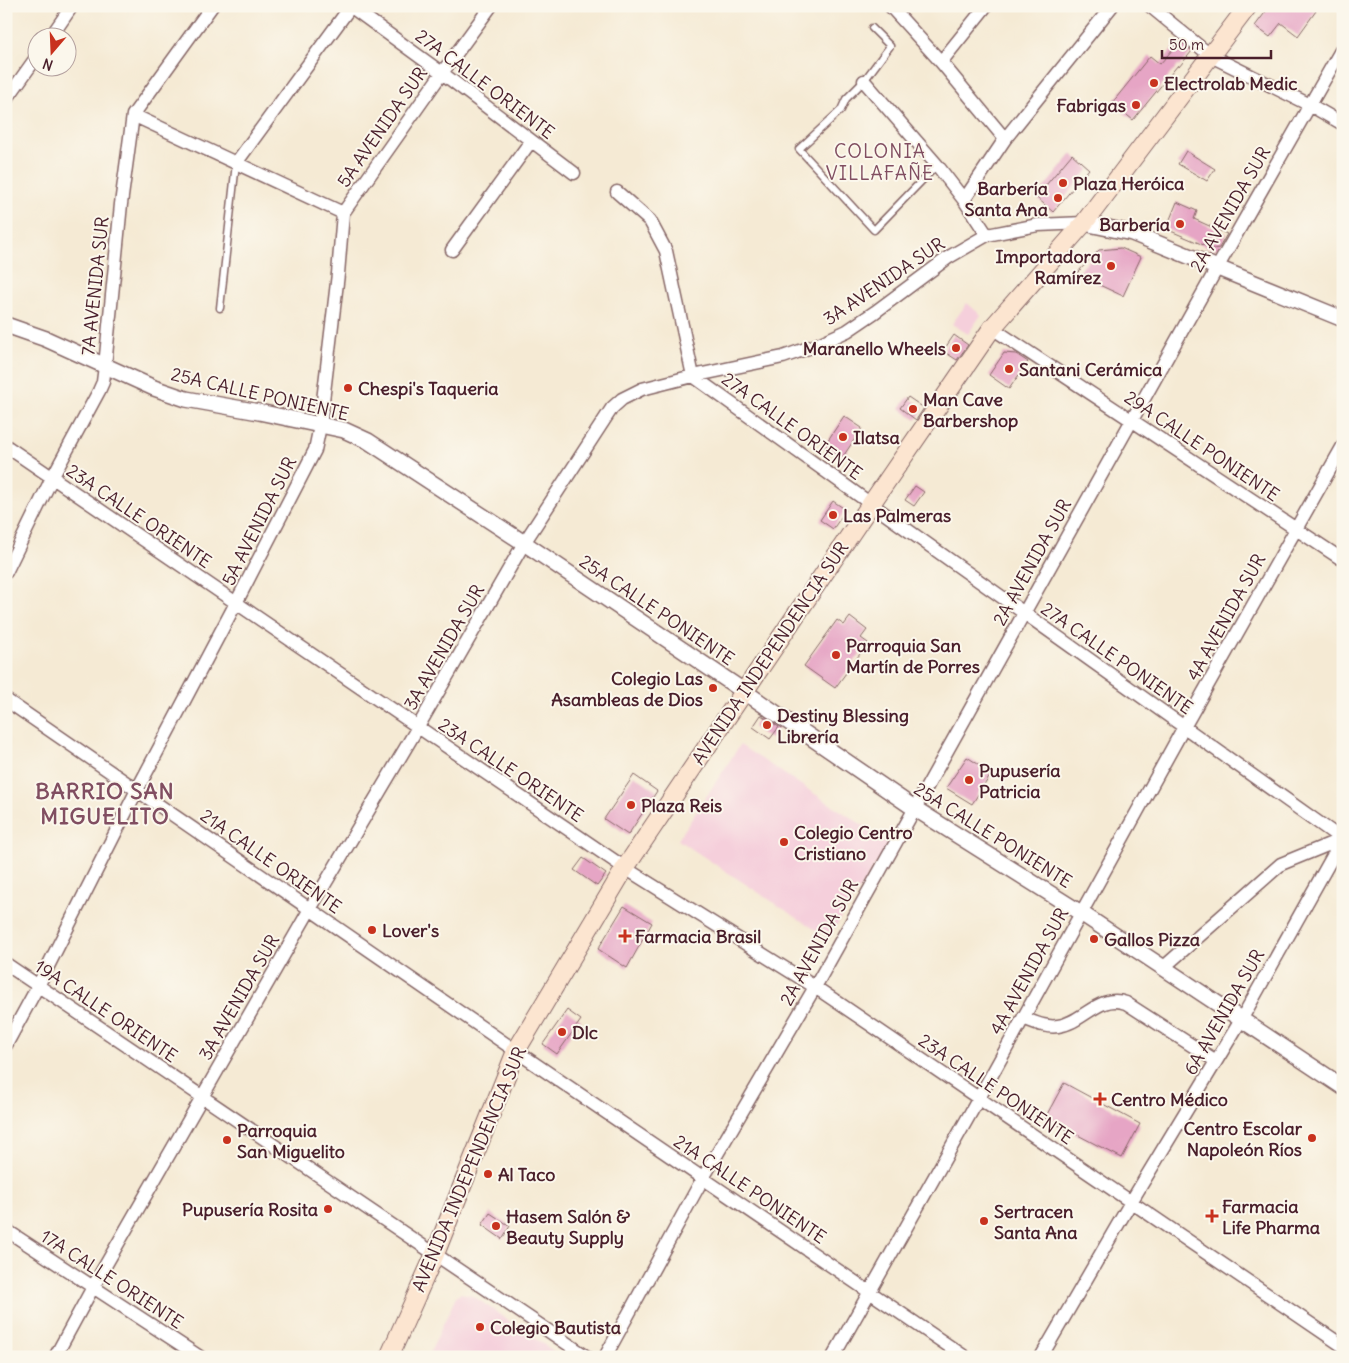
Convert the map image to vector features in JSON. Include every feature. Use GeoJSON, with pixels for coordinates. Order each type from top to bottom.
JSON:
{"type":"FeatureCollection","features":[{"type":"Feature","properties":{"kind":"main road","name":"AVENIDA INDEPENDENCIA SUR"},"geometry":{"type":"LineString","coordinates":[[389,1357],[435,1254],[516,1051],[625,868],[870,504],[992,328],[1084,223],[1248,6]]}},
{"type":"Feature","properties":{"kind":"street"},"geometry":{"type":"LineString","coordinates":[[57,28],[72,6]]}},
{"type":"Feature","properties":{"kind":"street","name":"7A AVENIDA SUR"},"geometry":{"type":"LineString","coordinates":[[6,572],[52,478],[103,382],[121,204],[133,115],[212,6]]}},
{"type":"Feature","properties":{"kind":"street"},"geometry":{"type":"LineString","coordinates":[[236,163],[351,6]]}},
{"type":"Feature","properties":{"kind":"street","name":"27A CALLE ORIENTE"},"geometry":{"type":"LineString","coordinates":[[351,6],[574,173]]}},
{"type":"Feature","properties":{"kind":"street","name":"5A AVENIDA SUR"},"geometry":{"type":"LineString","coordinates":[[6,1045],[38,986],[137,790],[311,459],[320,426],[344,213],[491,6]]}},
{"type":"Feature","properties":{"kind":"street"},"geometry":{"type":"LineString","coordinates":[[890,6],[941,62],[1005,139]]}},
{"type":"Feature","properties":{"kind":"street"},"geometry":{"type":"LineString","coordinates":[[941,62],[986,6]]}},
{"type":"Feature","properties":{"kind":"street"},"geometry":{"type":"LineString","coordinates":[[964,200],[1005,139],[1112,6]]}},
{"type":"Feature","properties":{"kind":"street"},"geometry":{"type":"LineString","coordinates":[[1150,6],[1211,56],[1310,105],[1343,124]]}},
{"type":"Feature","properties":{"kind":"street","name":"2A AVENIDA SUR"},"geometry":{"type":"LineString","coordinates":[[605,1357],[703,1178],[815,986],[1217,268],[1343,47]]}},
{"type":"Feature","properties":{"kind":"street"},"geometry":{"type":"LineString","coordinates":[[6,100],[28,69]]}},
{"type":"Feature","properties":{"kind":"street"},"geometry":{"type":"LineString","coordinates":[[864,81],[937,165],[964,200],[987,235]]}},
{"type":"Feature","properties":{"kind":"street"},"geometry":{"type":"LineString","coordinates":[[133,115],[344,213]]}},
{"type":"Feature","properties":{"kind":"street"},"geometry":{"type":"LineString","coordinates":[[452,250],[531,141]]}},
{"type":"Feature","properties":{"kind":"street"},"geometry":{"type":"LineString","coordinates":[[617,192],[650,221],[666,251],[693,376]]}},
{"type":"Feature","properties":{"kind":"street"},"geometry":{"type":"LineString","coordinates":[[1084,223],[1132,233],[1343,319]]}},
{"type":"Feature","properties":{"kind":"street","name":"3A AVENIDA SUR"},"geometry":{"type":"LineString","coordinates":[[56,1357],[93,1287],[310,909],[524,543],[612,408],[622,399],[642,389],[783,356],[814,346],[847,331],[949,257],[987,235],[1038,225],[1084,223]]}},
{"type":"Feature","properties":{"kind":"street","name":"25A CALLE PONIENTE"},"geometry":{"type":"LineString","coordinates":[[6,324],[46,339],[169,394],[344,430],[368,441],[524,543],[914,808],[1081,913],[1343,1087]]}},
{"type":"Feature","properties":{"kind":"street","name":"29A CALLE PONIENTE"},"geometry":{"type":"LineString","coordinates":[[992,328],[1343,560]]}},
{"type":"Feature","properties":{"kind":"street","name":"27A CALLE ORIENTE"},"geometry":{"type":"LineString","coordinates":[[693,376],[870,504]]}},
{"type":"Feature","properties":{"kind":"street","name":"23A CALLE ORIENTE"},"geometry":{"type":"LineString","coordinates":[[6,446],[625,868]]}},
{"type":"Feature","properties":{"kind":"street","name":"4A AVENIDA SUR"},"geometry":{"type":"LineString","coordinates":[[834,1357],[1184,727],[1343,446]]}},
{"type":"Feature","properties":{"kind":"street","name":"27A CALLE PONIENTE"},"geometry":{"type":"LineString","coordinates":[[870,504],[1343,839]]}},
{"type":"Feature","properties":{"kind":"street","name":"21A CALLE ORIENTE"},"geometry":{"type":"LineString","coordinates":[[6,700],[516,1051]]}},
{"type":"Feature","properties":{"kind":"street"},"geometry":{"type":"LineString","coordinates":[[1164,967],[1281,864],[1343,839]]}},
{"type":"Feature","properties":{"kind":"street","name":"6A AVENIDA SUR"},"geometry":{"type":"LineString","coordinates":[[1041,1357],[1131,1202],[1241,1020],[1343,839]]}},
{"type":"Feature","properties":{"kind":"street","name":"23A CALLE PONIENTE"},"geometry":{"type":"LineString","coordinates":[[625,868],[815,986],[1343,1346]]}},
{"type":"Feature","properties":{"kind":"street","name":"19A CALLE ORIENTE"},"geometry":{"type":"LineString","coordinates":[[6,964],[588,1357]]}},
{"type":"Feature","properties":{"kind":"street"},"geometry":{"type":"LineString","coordinates":[[1024,1018],[1047,1026],[1058,1026],[1071,1023],[1108,1001],[1117,1000],[1126,1003],[1216,1061]]}},
{"type":"Feature","properties":{"kind":"street","name":"21A CALLE PONIENTE"},"geometry":{"type":"LineString","coordinates":[[516,1051],[965,1357]]}},
{"type":"Feature","properties":{"kind":"street","name":"17A CALLE ORIENTE"},"geometry":{"type":"LineString","coordinates":[[6,1230],[200,1357]]}},
{"type":"Feature","properties":{"kind":"lane"},"geometry":{"type":"LineString","coordinates":[[872,28],[890,46],[864,81],[846,99],[841,110],[800,149],[874,230],[937,165]]}},
{"type":"Feature","properties":{"kind":"lane"},"geometry":{"type":"LineString","coordinates":[[220,308],[236,163]]}},
{"type":"Feature","properties":{"kind":"shaded area"},"geometry":{"type":"Polygon","coordinates":[[[967,303],[981,315],[968,334],[952,324],[967,303]]]}},
{"type":"Feature","properties":{"kind":"shaded area","name":"Colegio Centro Cristiano"},"geometry":{"type":"Polygon","coordinates":[[[740,745],[890,843],[828,938],[678,840],[740,745]]]}},
{"type":"Feature","properties":{"kind":"shaded area","name":"Colegio Bautista"},"geometry":{"type":"Polygon","coordinates":[[[461,1293],[473,1296],[562,1357],[428,1357],[456,1297],[461,1293]]]}},
{"type":"Feature","properties":{"kind":"building"},"geometry":{"type":"Polygon","coordinates":[[[1270,6],[1310,6],[1316,11],[1298,36],[1281,23],[1270,37],[1255,26],[1270,6]]]}},
{"type":"Feature","properties":{"kind":"building"},"geometry":{"type":"Polygon","coordinates":[[[1180,41],[1192,51],[1179,67],[1178,65],[1133,120],[1112,103],[1150,56],[1160,64],[1180,41]]]}},
{"type":"Feature","properties":{"kind":"building"},"geometry":{"type":"Polygon","coordinates":[[[1186,151],[1215,169],[1207,181],[1178,164],[1186,151]]]}},
{"type":"Feature","properties":{"kind":"building","name":"Plaza Heróica"},"geometry":{"type":"Polygon","coordinates":[[[1072,154],[1089,169],[1053,212],[1036,197],[1072,154]]]}},
{"type":"Feature","properties":{"kind":"building"},"geometry":{"type":"Polygon","coordinates":[[[1177,202],[1197,211],[1194,219],[1227,234],[1219,248],[1213,249],[1166,229],[1177,202]]]}},
{"type":"Feature","properties":{"kind":"building","name":"Importadora Ramírez"},"geometry":{"type":"Polygon","coordinates":[[[1121,248],[1141,257],[1123,296],[1076,274],[1099,250],[1121,248]]]}},
{"type":"Feature","properties":{"kind":"building","name":"Maranello Wheels"},"geometry":{"type":"Polygon","coordinates":[[[954,335],[968,345],[957,360],[943,351],[954,335]]]}},
{"type":"Feature","properties":{"kind":"building","name":"Santani Cerámica"},"geometry":{"type":"Polygon","coordinates":[[[1004,353],[1016,354],[1028,362],[1009,389],[989,375],[1004,353]]]}},
{"type":"Feature","properties":{"kind":"building","name":"Man Cave Barbershop"},"geometry":{"type":"Polygon","coordinates":[[[908,397],[924,408],[916,420],[900,408],[908,397]]]}},
{"type":"Feature","properties":{"kind":"building","name":"Ilatsa"},"geometry":{"type":"Polygon","coordinates":[[[844,416],[862,428],[842,458],[824,446],[844,416]]]}},
{"type":"Feature","properties":{"kind":"building"},"geometry":{"type":"Polygon","coordinates":[[[915,486],[924,492],[914,506],[905,500],[915,486]]]}},
{"type":"Feature","properties":{"kind":"building","name":"Las Palmeras"},"geometry":{"type":"Polygon","coordinates":[[[833,501],[846,510],[833,529],[820,520],[833,501]]]}},
{"type":"Feature","properties":{"kind":"building","name":"Parroquia San Martín de Porres"},"geometry":{"type":"Polygon","coordinates":[[[850,617],[867,630],[861,638],[868,643],[835,688],[804,666],[837,620],[844,625],[850,617]]]}},
{"type":"Feature","properties":{"kind":"building","name":"Destiny Blessing Librería"},"geometry":{"type":"Polygon","coordinates":[[[761,715],[779,727],[770,739],[753,727],[761,715]]]}},
{"type":"Feature","properties":{"kind":"building","name":"Pupusería Patricia"},"geometry":{"type":"Polygon","coordinates":[[[967,757],[992,773],[972,804],[946,788],[967,757]]]}},
{"type":"Feature","properties":{"kind":"building","name":"Plaza Reis"},"geometry":{"type":"Polygon","coordinates":[[[634,775],[657,791],[628,835],[604,819],[634,775]]]}},
{"type":"Feature","properties":{"kind":"building"},"geometry":{"type":"Polygon","coordinates":[[[583,858],[606,874],[597,886],[574,870],[583,858]]]}},
{"type":"Feature","properties":{"kind":"building","name":"Farmacia Brasil"},"geometry":{"type":"Polygon","coordinates":[[[624,906],[652,923],[627,968],[598,949],[624,906]]]}},
{"type":"Feature","properties":{"kind":"building","name":"Dlc"},"geometry":{"type":"Polygon","coordinates":[[[567,1010],[581,1020],[557,1054],[543,1044],[567,1010]]]}},
{"type":"Feature","properties":{"kind":"building"},"geometry":{"type":"Polygon","coordinates":[[[1064,1083],[1140,1124],[1122,1158],[1045,1118],[1064,1083]]]}},
{"type":"Feature","properties":{"kind":"building","name":"Hasem Salón & Beauty Supply"},"geometry":{"type":"Polygon","coordinates":[[[490,1213],[510,1226],[502,1239],[482,1225],[490,1213]]]}},
{"type":"Feature","properties":{"kind":"place","name":"Electrolab Medic"},"geometry":{"type":"Point","coordinates":[1154,83]}},
{"type":"Feature","properties":{"kind":"place","name":"Fabrigas"},"geometry":{"type":"Point","coordinates":[1136,105]}},
{"type":"Feature","properties":{"kind":"place","name":"Plaza Heróica"},"geometry":{"type":"Point","coordinates":[1063,183]}},
{"type":"Feature","properties":{"kind":"place","name":"Barbería Santa Ana"},"geometry":{"type":"Point","coordinates":[1058,198]}},
{"type":"Feature","properties":{"kind":"place","name":"Barbería"},"geometry":{"type":"Point","coordinates":[1180,224]}},
{"type":"Feature","properties":{"kind":"place","name":"Importadora Ramírez"},"geometry":{"type":"Point","coordinates":[1111,266]}},
{"type":"Feature","properties":{"kind":"place","name":"Maranello Wheels"},"geometry":{"type":"Point","coordinates":[956,348]}},
{"type":"Feature","properties":{"kind":"place","name":"Santani Cerámica"},"geometry":{"type":"Point","coordinates":[1009,369]}},
{"type":"Feature","properties":{"kind":"place","name":"Chespi's Taqueria"},"geometry":{"type":"Point","coordinates":[348,388]}},
{"type":"Feature","properties":{"kind":"place","name":"Man Cave Barbershop"},"geometry":{"type":"Point","coordinates":[913,409]}},
{"type":"Feature","properties":{"kind":"place","name":"Ilatsa"},"geometry":{"type":"Point","coordinates":[843,437]}},
{"type":"Feature","properties":{"kind":"place","name":"Las Palmeras"},"geometry":{"type":"Point","coordinates":[833,515]}},
{"type":"Feature","properties":{"kind":"place","name":"Parroquia San Martín de Porres"},"geometry":{"type":"Point","coordinates":[836,655]}},
{"type":"Feature","properties":{"kind":"place","name":"Colegio Las Asambleas de Dios"},"geometry":{"type":"Point","coordinates":[713,688]}},
{"type":"Feature","properties":{"kind":"place","name":"Destiny Blessing Librería"},"geometry":{"type":"Point","coordinates":[767,725]}},
{"type":"Feature","properties":{"kind":"place","name":"Pupusería Patricia"},"geometry":{"type":"Point","coordinates":[969,780]}},
{"type":"Feature","properties":{"kind":"place","name":"Plaza Reis"},"geometry":{"type":"Point","coordinates":[631,805]}},
{"type":"Feature","properties":{"kind":"place","name":"Colegio Centro Cristiano"},"geometry":{"type":"Point","coordinates":[784,842]}},
{"type":"Feature","properties":{"kind":"place","name":"Lover's"},"geometry":{"type":"Point","coordinates":[372,930]}},
{"type":"Feature","properties":{"kind":"place","name":"Farmacia Brasil"},"geometry":{"type":"Point","coordinates":[625,936]}},
{"type":"Feature","properties":{"kind":"place","name":"Gallos Pizza"},"geometry":{"type":"Point","coordinates":[1094,939]}},
{"type":"Feature","properties":{"kind":"place","name":"Dlc"},"geometry":{"type":"Point","coordinates":[562,1032]}},
{"type":"Feature","properties":{"kind":"place","name":"Centro Médico"},"geometry":{"type":"Point","coordinates":[1100,1099]}},
{"type":"Feature","properties":{"kind":"place","name":"Centro Escolar Napoleón Ríos"},"geometry":{"type":"Point","coordinates":[1312,1138]}},
{"type":"Feature","properties":{"kind":"place","name":"Parroquia San Miguelito"},"geometry":{"type":"Point","coordinates":[227,1140]}},
{"type":"Feature","properties":{"kind":"place","name":"Al Taco"},"geometry":{"type":"Point","coordinates":[488,1174]}},
{"type":"Feature","properties":{"kind":"place","name":"Pupusería Rosita"},"geometry":{"type":"Point","coordinates":[328,1209]}},
{"type":"Feature","properties":{"kind":"place","name":"Farmacia Life Pharma"},"geometry":{"type":"Point","coordinates":[1212,1216]}},
{"type":"Feature","properties":{"kind":"place","name":"Sertracen Santa Ana"},"geometry":{"type":"Point","coordinates":[984,1221]}},
{"type":"Feature","properties":{"kind":"place","name":"Hasem Salón & Beauty Supply"},"geometry":{"type":"Point","coordinates":[496,1226]}},
{"type":"Feature","properties":{"kind":"place","name":"Colegio Bautista"},"geometry":{"type":"Point","coordinates":[480,1327]}},
{"type":"Feature","properties":{"kind":"district","name":"COLONIA VILLAFAÑE"},"geometry":{"type":"Point","coordinates":[880,162]}},
{"type":"Feature","properties":{"kind":"district","name":"BARRIO SAN MIGUELITO"},"geometry":{"type":"Point","coordinates":[105,804]}}]}
